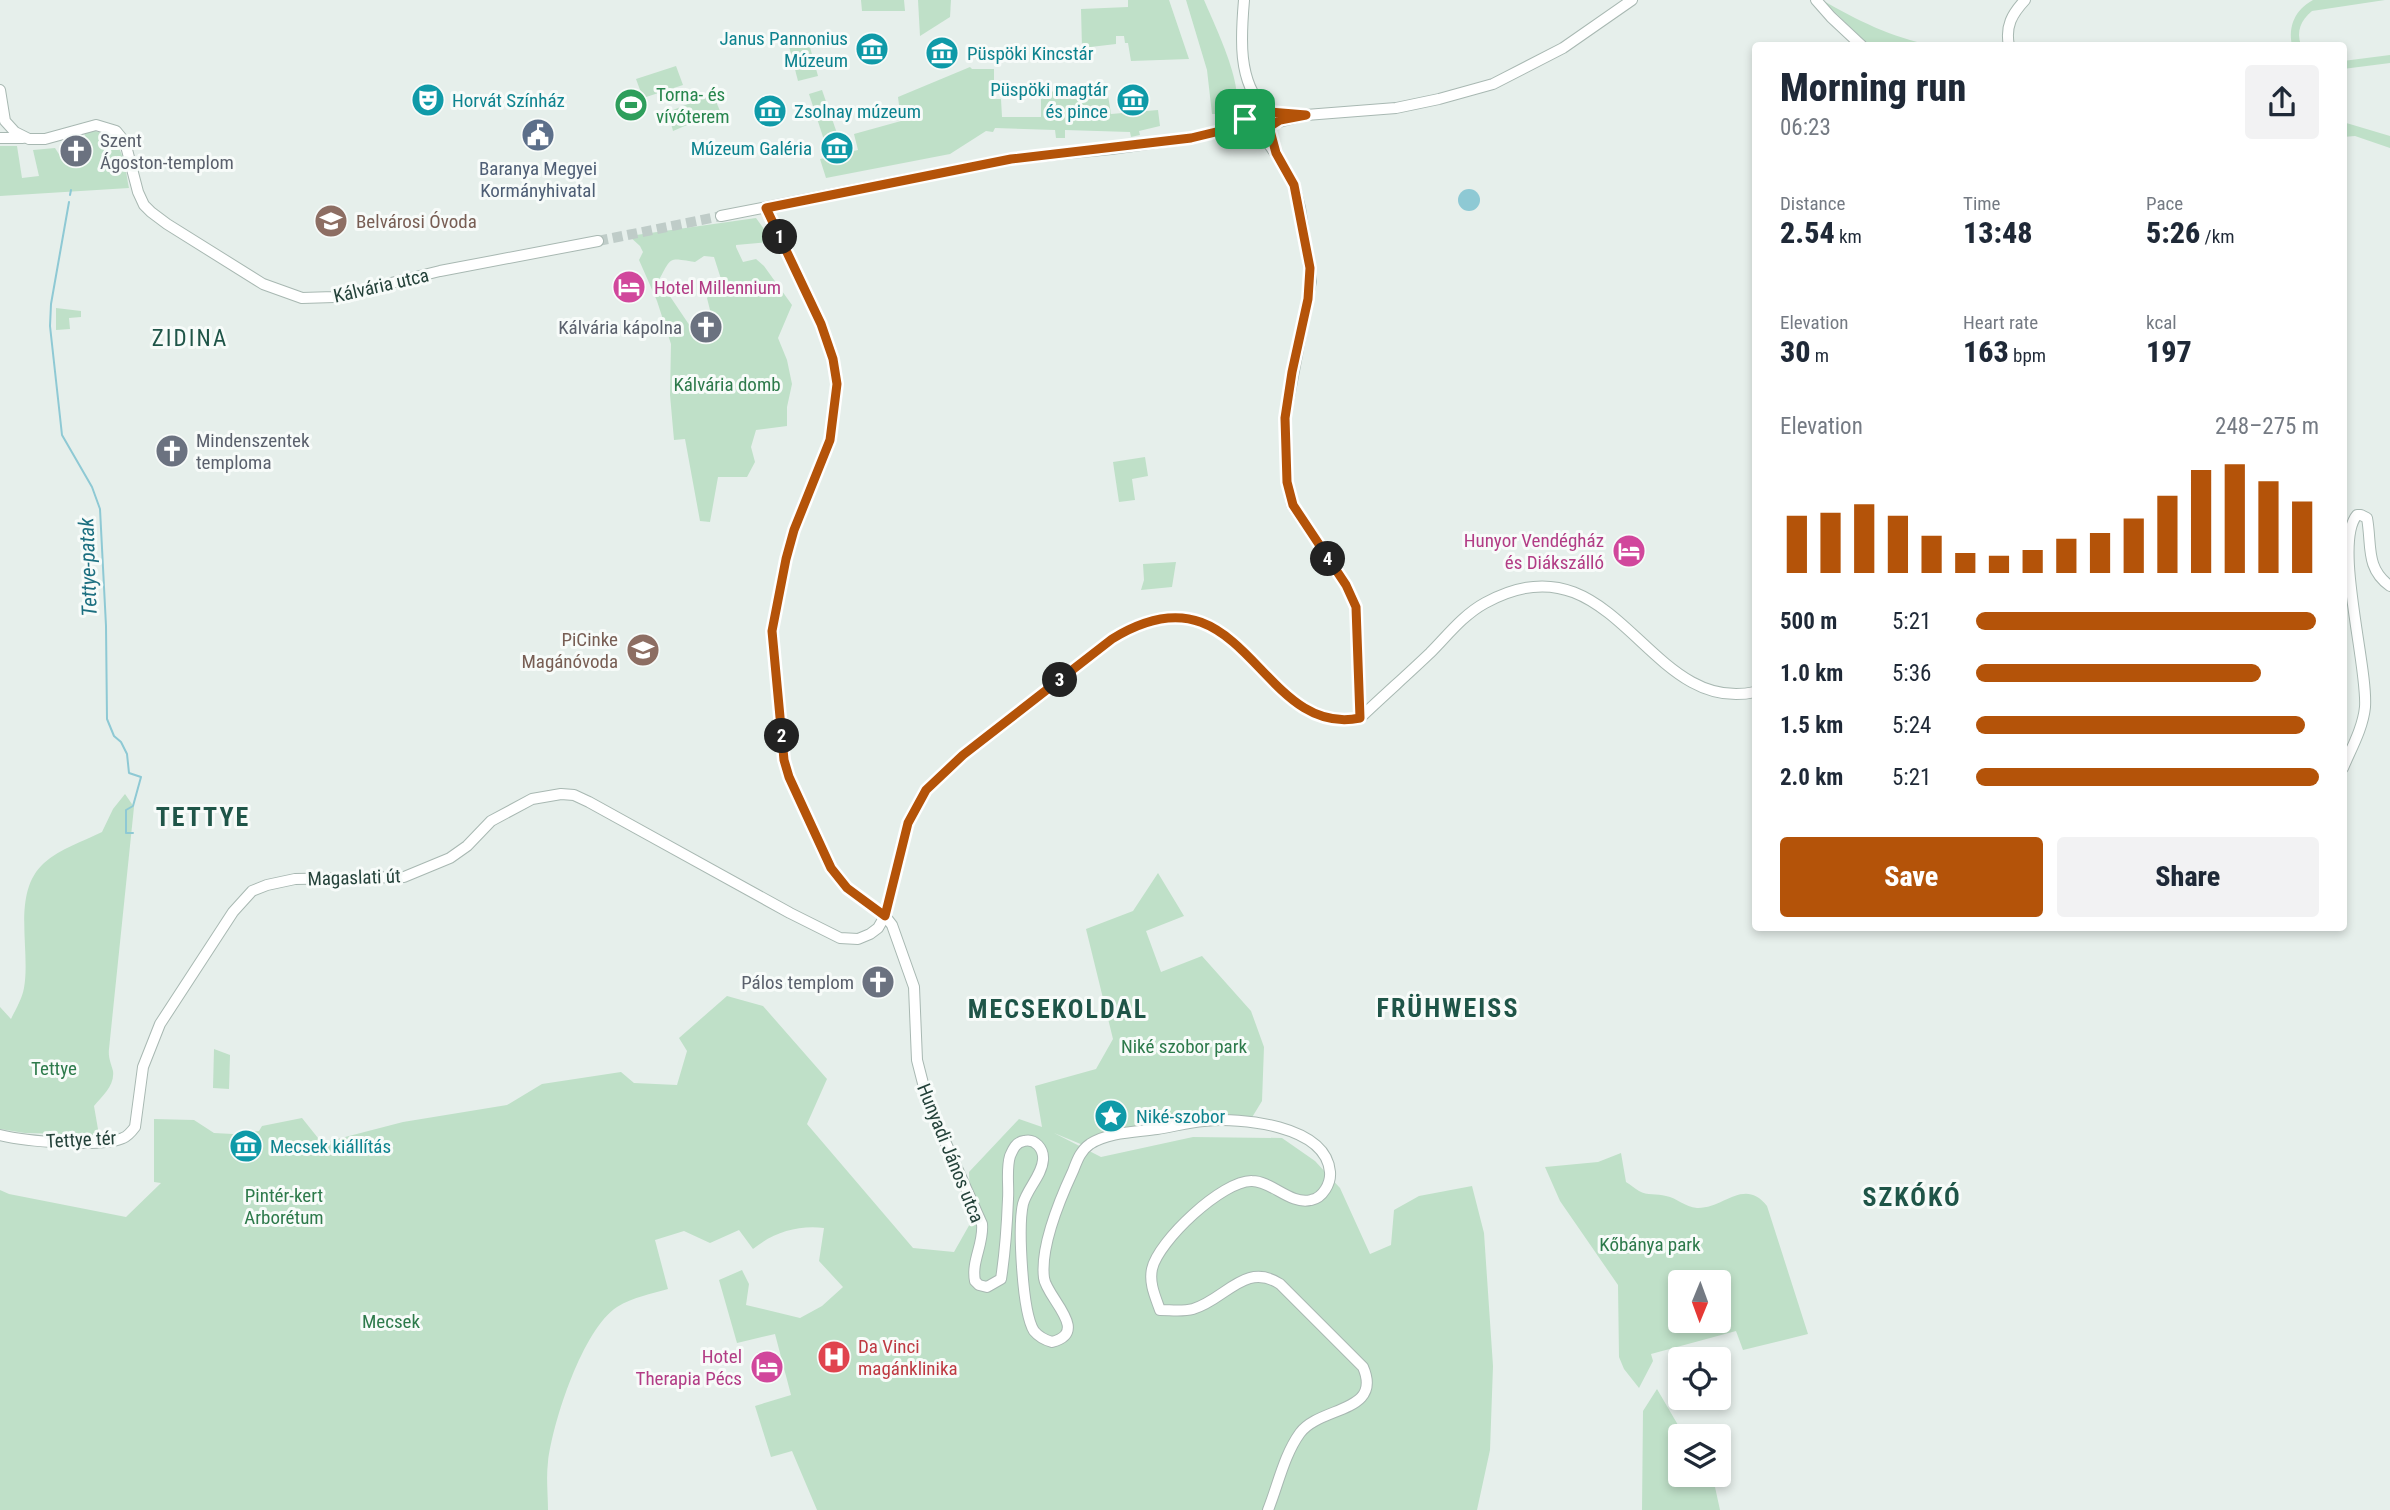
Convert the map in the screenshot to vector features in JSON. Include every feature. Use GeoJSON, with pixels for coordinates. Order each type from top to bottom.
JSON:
{"type":"FeatureCollection","features":[{"type":"Feature","properties":{"kind":"street"},"geometry":{"type":"LineString","coordinates":[[1244,0],[1241,39],[1250,85],[1250,122],[1263,127],[1294,185],[1310,268],[1311,281],[1285,418],[1287,482],[1293,505],[1346,585],[1356,607],[1360,718]]}},
{"type":"Feature","properties":{"kind":"street"},"geometry":{"type":"LineString","coordinates":[[1220,131],[1259,108],[1306,115],[1396,108],[1493,84],[1563,48],[1632,0]]}},
{"type":"Feature","properties":{"kind":"street"},"geometry":{"type":"LineString","coordinates":[[1816,0],[1858,42]]}},
{"type":"Feature","properties":{"kind":"street"},"geometry":{"type":"LineString","coordinates":[[2009,42],[2007,26],[2025,0]]}},
{"type":"Feature","properties":{"kind":"street"},"geometry":{"type":"LineString","coordinates":[[1250,85],[1259,103],[1272,118],[1263,127]]}},
{"type":"Feature","properties":{"kind":"street"},"geometry":{"type":"LineString","coordinates":[[0,97],[4,128],[29,139]]}},
{"type":"Feature","properties":{"kind":"street"},"geometry":{"type":"LineString","coordinates":[[721,216],[1011,159],[1191,138],[1220,131],[1263,127],[1306,115]]}},
{"type":"Feature","properties":{"kind":"street","name":"Kálvária utca"},"geometry":{"type":"LineString","coordinates":[[29,139],[45,139],[96,125],[116,131],[125,142],[144,205],[166,224],[263,284],[311,299],[334,298],[440,271],[598,241]]}},
{"type":"Feature","properties":{"kind":"street"},"geometry":{"type":"LineString","coordinates":[[0,138],[29,139]]}},
{"type":"Feature","properties":{"kind":"street","name":"Hunyadi János utca"},"geometry":{"type":"LineString","coordinates":[[766,208],[821,324],[833,359],[837,384],[830,440],[794,530],[772,631],[784,760],[789,777],[831,868],[847,888],[885,916],[896,936],[914,987],[917,1060],[928,1103],[982,1224],[982,1242],[974,1272],[975,1281],[980,1285],[991,1286],[1001,1279],[1010,1157],[1015,1146],[1024,1140],[1033,1142],[1042,1149],[1043,1164],[1023,1202],[1021,1222],[1024,1291],[1034,1330],[1052,1342],[1068,1330],[1067,1318],[1047,1290],[1044,1265],[1055,1216],[1066,1186],[1082,1152],[1090,1144],[1112,1136],[1224,1120],[1280,1128],[1306,1137],[1320,1148],[1328,1162],[1330,1179],[1323,1194],[1314,1200],[1301,1200],[1256,1181],[1242,1182],[1225,1189],[1161,1248],[1152,1269],[1152,1285],[1160,1310],[1194,1309],[1253,1276],[1268,1276],[1280,1284],[1363,1367],[1368,1382],[1363,1396],[1353,1405],[1312,1422],[1299,1434],[1288,1455],[1268,1510]]}},
{"type":"Feature","properties":{"kind":"street"},"geometry":{"type":"LineString","coordinates":[[2347,758],[2365,711],[2348,561],[2352,522],[2357,515],[2367,519],[2372,564],[2383,581],[2390,586]]}},
{"type":"Feature","properties":{"kind":"street"},"geometry":{"type":"LineString","coordinates":[[885,916],[908,823],[926,790],[963,755],[1112,639],[1135,626],[1171,618],[1208,625],[1234,641],[1294,703],[1310,713],[1350,720],[1360,718],[1455,627],[1484,603],[1526,588],[1550,588],[1593,600],[1681,677],[1723,695],[1752,693]]}},
{"type":"Feature","properties":{"kind":"street","name":"Magaslati út"},"geometry":{"type":"LineString","coordinates":[[139,1105],[144,1066],[160,1024],[233,912],[252,891],[295,879],[390,878],[415,873],[459,852],[491,821],[545,795],[574,795],[589,802],[789,913],[840,938],[858,939],[870,934],[878,928],[885,916]]}},
{"type":"Feature","properties":{"kind":"street","name":"Tettye tér"},"geometry":{"type":"LineString","coordinates":[[0,1135],[46,1142],[121,1139],[135,1127],[139,1105]]}},
{"type":"Feature","properties":{"kind":"green space"},"geometry":{"type":"Polygon","coordinates":[[[861,0],[904,0],[905,11],[862,11],[861,0]]]}},
{"type":"Feature","properties":{"kind":"green space"},"geometry":{"type":"Polygon","coordinates":[[[918,0],[951,0],[950,17],[920,36],[918,0]]]}},
{"type":"Feature","properties":{"kind":"green space"},"geometry":{"type":"Polygon","coordinates":[[[1128,0],[1169,0],[1189,59],[1131,61],[1124,36],[1116,36],[1116,44],[1082,48],[1081,9],[1128,7],[1128,0]]]}},
{"type":"Feature","properties":{"kind":"green space"},"geometry":{"type":"Polygon","coordinates":[[[1186,0],[1204,0],[1215,25],[1233,73],[1237,103],[1235,114],[1212,114],[1207,70],[1186,0]]]}},
{"type":"Feature","properties":{"kind":"green space"},"geometry":{"type":"Polygon","coordinates":[[[1822,0],[1875,27],[1920,42],[1866,42],[1822,0]]]}},
{"type":"Feature","properties":{"kind":"green space"},"geometry":{"type":"Polygon","coordinates":[[[2313,0],[2385,0],[2312,11],[2300,26],[2300,42],[2292,42],[2292,25],[2302,9],[2313,0]]]}},
{"type":"Feature","properties":{"kind":"green space"},"geometry":{"type":"Polygon","coordinates":[[[808,40],[818,76],[798,81],[789,46],[808,40]]]}},
{"type":"Feature","properties":{"kind":"green space"},"geometry":{"type":"Polygon","coordinates":[[[2390,55],[2390,63],[2347,68],[2347,60],[2390,55]]]}},
{"type":"Feature","properties":{"kind":"green space"},"geometry":{"type":"Polygon","coordinates":[[[676,66],[683,85],[643,98],[636,79],[676,66]]]}},
{"type":"Feature","properties":{"kind":"green space"},"geometry":{"type":"Polygon","coordinates":[[[970,67],[994,69],[994,99],[1001,99],[1002,117],[1041,117],[1041,92],[1107,89],[1111,114],[1158,110],[1160,126],[1139,131],[1140,135],[1131,137],[1130,132],[1065,130],[1065,138],[1056,138],[1055,130],[995,128],[993,132],[986,131],[950,154],[826,178],[820,159],[858,150],[854,134],[901,121],[898,97],[970,67]]]}},
{"type":"Feature","properties":{"kind":"green space"},"geometry":{"type":"Polygon","coordinates":[[[822,90],[839,139],[825,143],[809,94],[822,90]]]}},
{"type":"Feature","properties":{"kind":"green space"},"geometry":{"type":"Polygon","coordinates":[[[713,94],[720,111],[673,131],[668,112],[713,94]]]}},
{"type":"Feature","properties":{"kind":"green space"},"geometry":{"type":"Polygon","coordinates":[[[2347,123],[2390,136],[2390,148],[2355,136],[2347,137],[2347,123]]]}},
{"type":"Feature","properties":{"kind":"green space"},"geometry":{"type":"Polygon","coordinates":[[[95,131],[105,134],[117,145],[124,160],[129,188],[0,196],[0,146],[17,146],[22,178],[39,176],[33,150],[55,148],[66,165],[91,153],[84,133],[95,131]]]}},
{"type":"Feature","properties":{"kind":"green space","name":"Kálvária domb"},"geometry":{"type":"Polygon","coordinates":[[[756,218],[771,242],[736,247],[743,262],[756,259],[764,266],[792,305],[778,338],[787,360],[792,384],[787,407],[787,426],[756,430],[751,447],[755,462],[747,477],[718,477],[710,522],[700,521],[685,439],[674,440],[670,395],[671,344],[657,301],[639,260],[643,252],[629,236],[756,218]],[[704,256],[695,262],[672,260],[659,280],[692,329],[698,333],[708,333],[714,326],[707,298],[716,282],[721,279],[714,257],[704,256]]]}},
{"type":"Feature","properties":{"kind":"green space"},"geometry":{"type":"Polygon","coordinates":[[[56,308],[81,311],[81,317],[69,318],[70,329],[56,330],[56,308]]]}},
{"type":"Feature","properties":{"kind":"green space"},"geometry":{"type":"Polygon","coordinates":[[[1145,457],[1148,476],[1132,479],[1135,500],[1119,502],[1113,462],[1145,457]]]}},
{"type":"Feature","properties":{"kind":"green space"},"geometry":{"type":"Polygon","coordinates":[[[1176,562],[1172,587],[1141,590],[1144,580],[1143,564],[1176,562]]]}},
{"type":"Feature","properties":{"kind":"green space","name":"Tettye"},"geometry":{"type":"Polygon","coordinates":[[[125,794],[134,807],[109,1049],[113,1076],[107,1090],[94,1106],[99,1135],[25,1133],[0,1129],[0,1007],[11,1019],[23,992],[26,973],[24,922],[28,890],[34,875],[44,863],[65,849],[102,832],[113,809],[125,794]]]}},
{"type":"Feature","properties":{"kind":"green space","name":"Mecsek"},"geometry":{"type":"Polygon","coordinates":[[[1158,873],[1184,916],[1146,931],[1161,972],[1202,956],[1251,1011],[1264,1047],[1262,1101],[1251,1119],[1211,1116],[1083,1145],[1054,1133],[1101,1157],[1193,1137],[1282,1138],[1315,1161],[1340,1188],[1370,1254],[1391,1245],[1394,1210],[1419,1196],[1472,1186],[1484,1233],[1493,1366],[1490,1450],[1477,1510],[817,1510],[792,1451],[771,1457],[755,1406],[791,1395],[775,1334],[737,1343],[719,1280],[742,1270],[749,1284],[746,1305],[800,1318],[822,1306],[843,1287],[819,1261],[824,1228],[814,1227],[778,1234],[753,1249],[739,1230],[710,1243],[684,1231],[655,1240],[668,1289],[636,1298],[617,1307],[604,1318],[582,1355],[563,1401],[551,1444],[547,1468],[548,1510],[0,1510],[0,1190],[126,1217],[161,1183],[154,1182],[154,1119],[194,1120],[214,1133],[233,1134],[259,1131],[262,1126],[302,1118],[322,1143],[403,1122],[507,1105],[542,1084],[621,1072],[634,1083],[677,1085],[687,1051],[679,1038],[727,996],[763,1006],[827,1079],[807,1124],[913,1248],[954,1252],[971,1222],[969,1172],[1019,1119],[1042,1127],[1035,1086],[1096,1069],[1113,1039],[1086,929],[1133,911],[1158,873]]]}},
{"type":"Feature","properties":{"kind":"green space"},"geometry":{"type":"Polygon","coordinates":[[[214,1049],[230,1055],[229,1089],[213,1088],[214,1049]]]}},
{"type":"Feature","properties":{"kind":"green space","name":"Kőbánya park"},"geometry":{"type":"Polygon","coordinates":[[[1621,1153],[1626,1182],[1642,1193],[1663,1195],[1697,1208],[1742,1194],[1758,1198],[1767,1206],[1808,1334],[1743,1350],[1736,1331],[1731,1332],[1731,1270],[1668,1270],[1668,1334],[1725,1334],[1668,1347],[1668,1349],[1651,1354],[1653,1361],[1639,1388],[1624,1369],[1619,1357],[1618,1285],[1560,1201],[1545,1167],[1598,1162],[1621,1153]]]}},
{"type":"Feature","properties":{"kind":"green space"},"geometry":{"type":"Polygon","coordinates":[[[1657,1389],[1677,1424],[1668,1424],[1668,1487],[1715,1487],[1720,1510],[1642,1510],[1643,1411],[1657,1389]]]}},
{"type":"Feature","properties":{"kind":"water"},"geometry":{"type":"Polygon","coordinates":[[[1469,189],[1477,192],[1480,200],[1477,208],[1469,211],[1461,208],[1458,200],[1461,192],[1469,189]]]}},
{"type":"Feature","properties":{"kind":"waterway","name":"Tettye-patak"},"geometry":{"type":"LineString","coordinates":[[70,195],[71,190]]}},
{"type":"Feature","properties":{"kind":"waterway","name":"Tettye-patak"},"geometry":{"type":"LineString","coordinates":[[69,202],[51,304],[50,326],[62,435],[92,487],[100,509],[107,719],[114,736],[121,742],[127,754],[129,773],[141,777],[133,806],[126,810],[126,833],[133,833]]}},
{"type":"Feature","properties":{"kind":"tunnel"},"geometry":{"type":"LineString","coordinates":[[598,241],[721,216]]}},
{"type":"Feature","properties":{"kind":"place","name":"Janus Pannonius Múzeum"},"geometry":{"type":"Point","coordinates":[872,49]}},
{"type":"Feature","properties":{"kind":"place","name":"Püspöki Kincstár"},"geometry":{"type":"Point","coordinates":[942,53]}},
{"type":"Feature","properties":{"kind":"place","name":"Horvát Színház"},"geometry":{"type":"Point","coordinates":[428,100]}},
{"type":"Feature","properties":{"kind":"place","name":"Püspöki magtár és pince"},"geometry":{"type":"Point","coordinates":[1133,100]}},
{"type":"Feature","properties":{"kind":"place","name":"Torna- és vívóterem"},"geometry":{"type":"Point","coordinates":[631,105]}},
{"type":"Feature","properties":{"kind":"place","name":"Zsolnay múzeum"},"geometry":{"type":"Point","coordinates":[770,111]}},
{"type":"Feature","properties":{"kind":"place","name":"Baranya Megyei Kormányhivatal"},"geometry":{"type":"Point","coordinates":[538,135]}},
{"type":"Feature","properties":{"kind":"place","name":"Múzeum Galéria"},"geometry":{"type":"Point","coordinates":[837,148]}},
{"type":"Feature","properties":{"kind":"place","name":"Szent Ágoston-templom"},"geometry":{"type":"Point","coordinates":[76,151]}},
{"type":"Feature","properties":{"kind":"place","name":"Belvárosi Óvoda"},"geometry":{"type":"Point","coordinates":[331,221]}},
{"type":"Feature","properties":{"kind":"place","name":"Hotel Millennium"},"geometry":{"type":"Point","coordinates":[629,287]}},
{"type":"Feature","properties":{"kind":"place","name":"Kálvária kápolna"},"geometry":{"type":"Point","coordinates":[706,327]}},
{"type":"Feature","properties":{"kind":"place","name":"Mindenszentek temploma"},"geometry":{"type":"Point","coordinates":[172,451]}},
{"type":"Feature","properties":{"kind":"place","name":"Hunyor Vendégház és Diákszálló"},"geometry":{"type":"Point","coordinates":[1629,551]}},
{"type":"Feature","properties":{"kind":"place","name":"PiCinke Magánóvoda"},"geometry":{"type":"Point","coordinates":[643,650]}},
{"type":"Feature","properties":{"kind":"place","name":"Pálos templom"},"geometry":{"type":"Point","coordinates":[878,982]}},
{"type":"Feature","properties":{"kind":"place","name":"Niké-szobor"},"geometry":{"type":"Point","coordinates":[1111,1116]}},
{"type":"Feature","properties":{"kind":"place","name":"Mecsek kiállítás"},"geometry":{"type":"Point","coordinates":[246,1146]}},
{"type":"Feature","properties":{"kind":"place","name":"Da Vinci magánklinika"},"geometry":{"type":"Point","coordinates":[834,1357]}},
{"type":"Feature","properties":{"kind":"place","name":"Hotel Therapia Pécs"},"geometry":{"type":"Point","coordinates":[767,1367]}},
{"type":"Feature","properties":{"kind":"district","name":"ZIDINA"},"geometry":{"type":"Point","coordinates":[190,338]}},
{"type":"Feature","properties":{"kind":"district","name":"TETTYE"},"geometry":{"type":"Point","coordinates":[203,817]}},
{"type":"Feature","properties":{"kind":"district","name":"FRÜHWEISS"},"geometry":{"type":"Point","coordinates":[1448,1008]}},
{"type":"Feature","properties":{"kind":"district","name":"MECSEKOLDAL"},"geometry":{"type":"Point","coordinates":[1058,1009]}},
{"type":"Feature","properties":{"kind":"district","name":"SZKÓKÓ"},"geometry":{"type":"Point","coordinates":[1912,1197]}},
{"type":"Feature","properties":{"kind":"route"},"geometry":{"type":"LineString","coordinates":[[1259,108],[1269,112],[1306,115],[1280,120],[1269,127],[1276,153],[1294,185],[1311,281],[1285,418],[1287,482],[1293,505],[1346,585],[1356,607],[1360,718],[1329,718],[1310,713],[1294,703],[1234,641],[1208,625],[1171,618],[1135,626],[1112,639],[963,755],[926,790],[908,823],[885,916],[847,888],[831,868],[789,777],[784,760],[772,631],[794,530],[830,440],[837,384],[833,359],[821,324],[766,208],[1011,159],[1191,138],[1220,131],[1245,119],[1259,108]]}},
{"type":"Feature","properties":{"kind":"park label","name":"Niké szobor park"},"geometry":{"type":"Point","coordinates":[1184,1046]}},
{"type":"Feature","properties":{"kind":"park label","name":"Pintér-kert Arborétum"},"geometry":{"type":"Point","coordinates":[284,1206]}}]}
